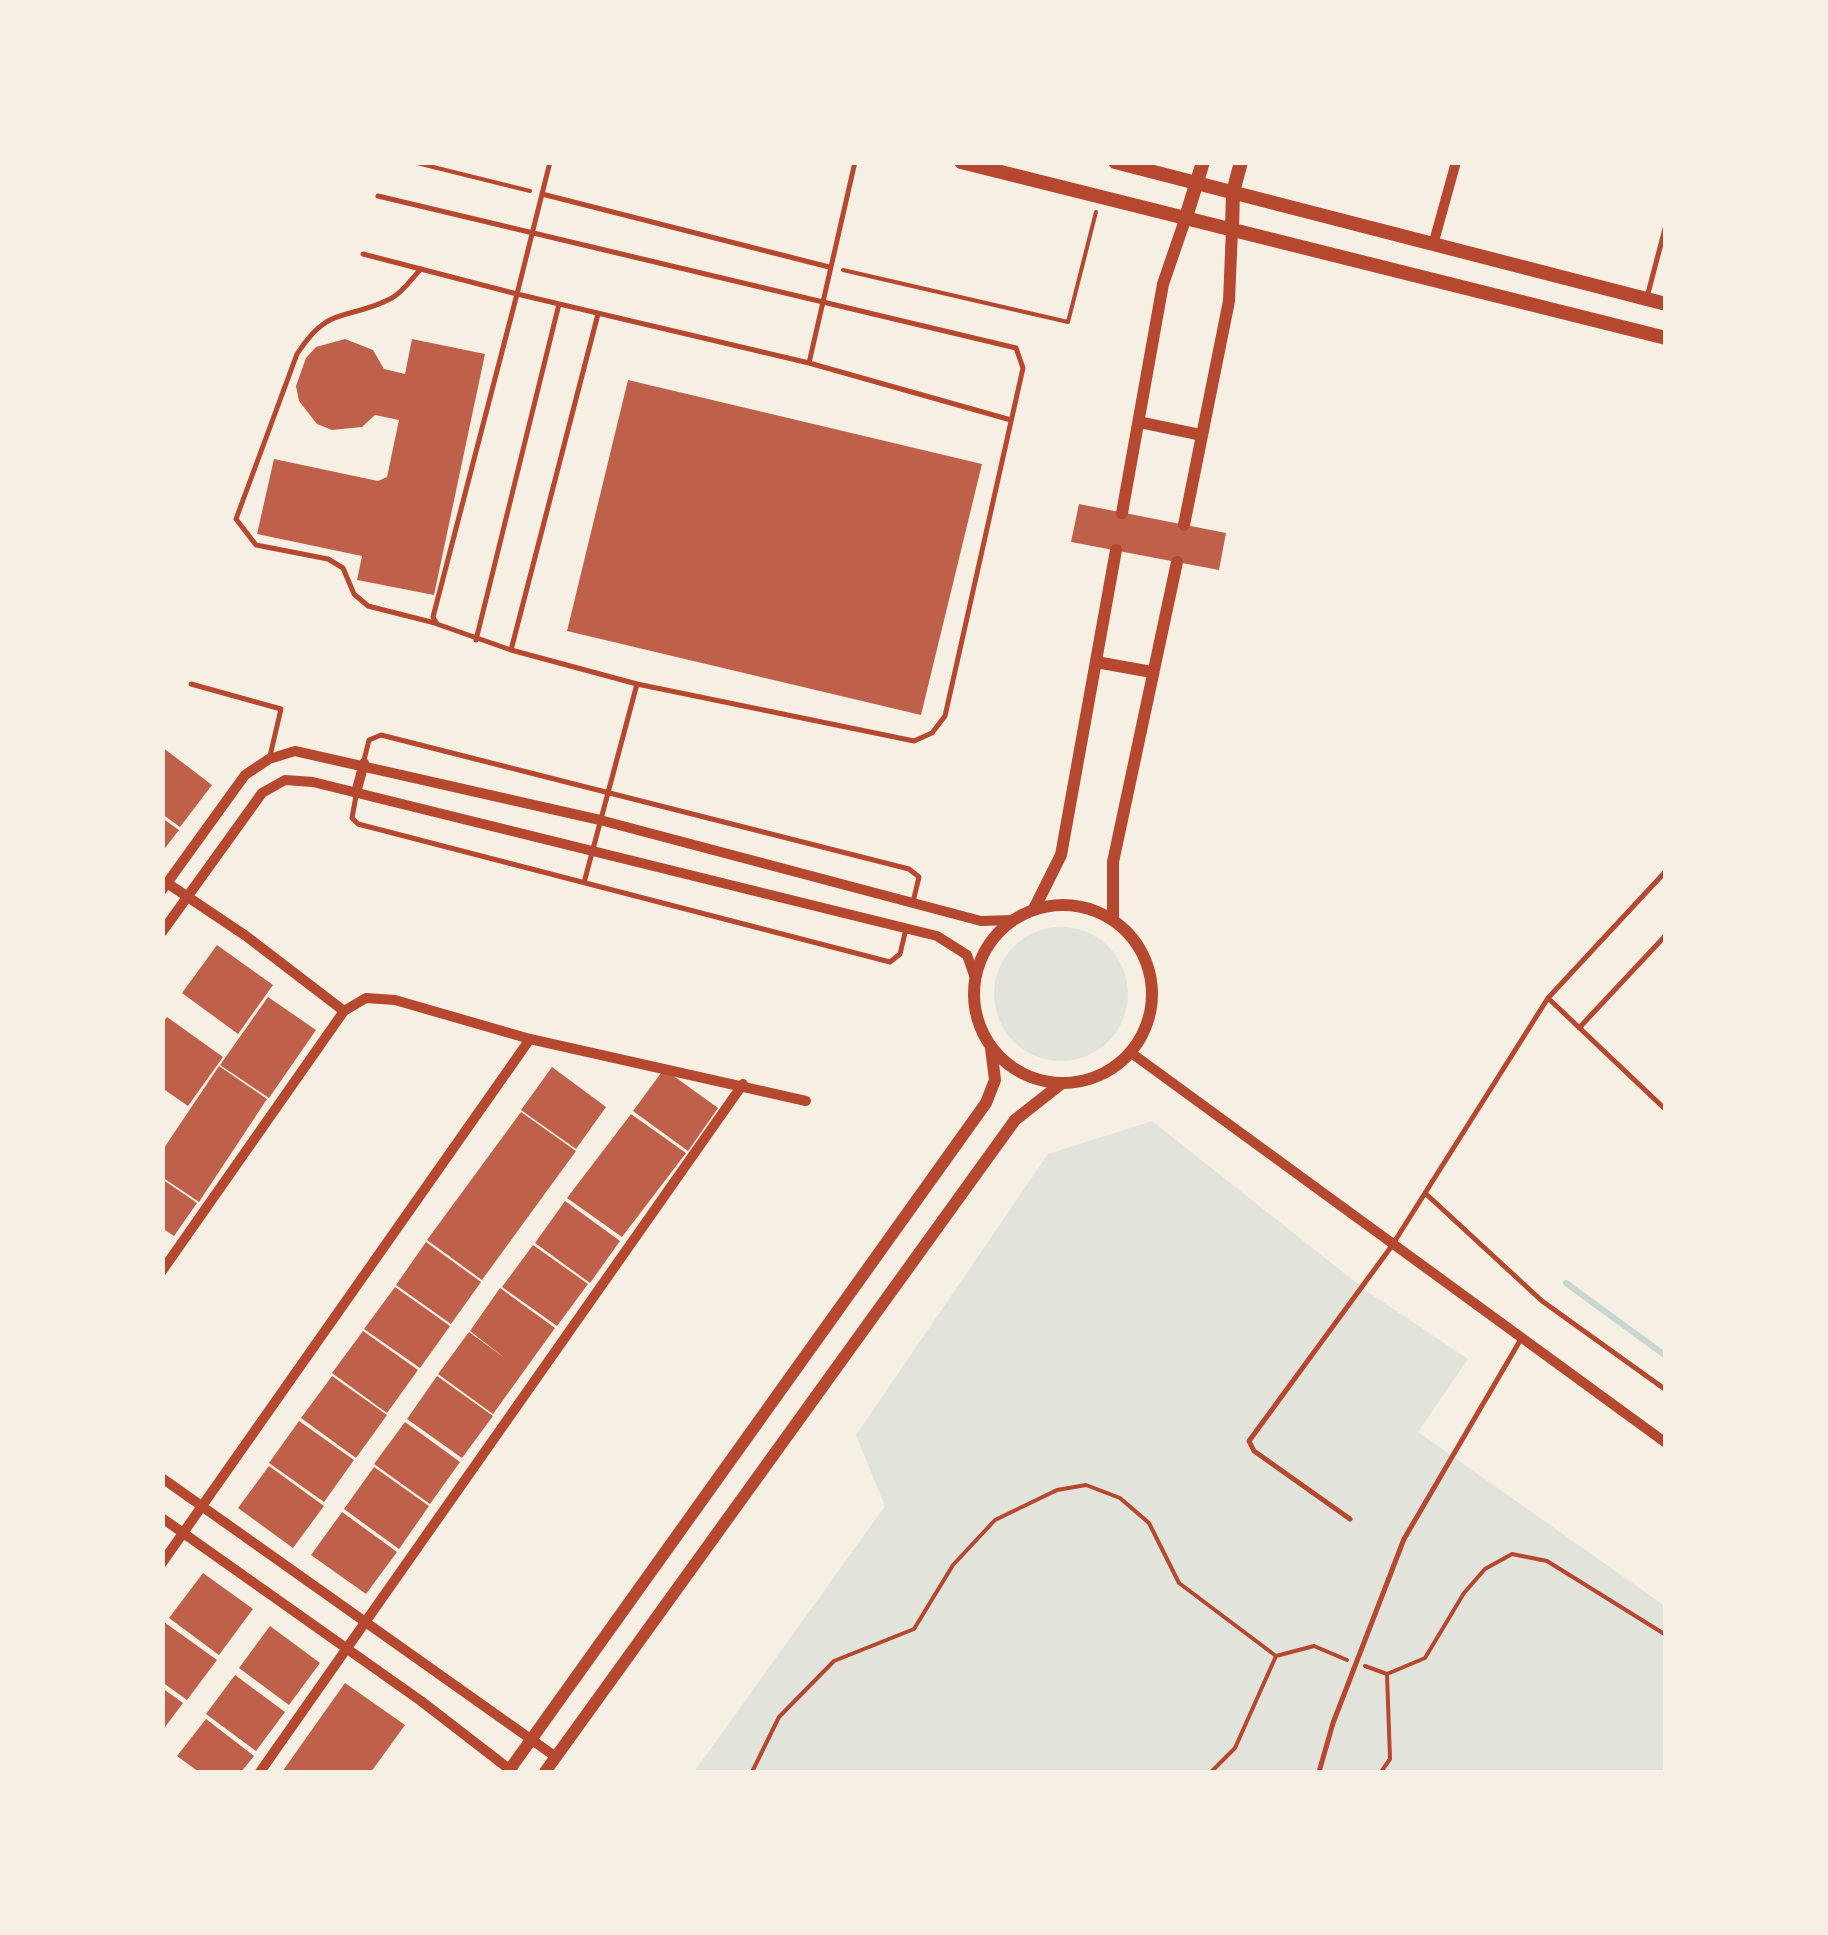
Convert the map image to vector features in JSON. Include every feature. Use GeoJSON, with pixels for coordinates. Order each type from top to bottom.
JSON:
{"type":"FeatureCollection","features":[{"type":"Feature","properties":{"kind":"main road"},"geometry":{"type":"LineString","coordinates":[[960,162],[1666,338]]}},
{"type":"Feature","properties":{"kind":"main road"},"geometry":{"type":"LineString","coordinates":[[1115,162],[1666,304]]}},
{"type":"Feature","properties":{"kind":"main road"},"geometry":{"type":"LineString","coordinates":[[1186,217],[1203,162]]}},
{"type":"Feature","properties":{"kind":"main road"},"geometry":{"type":"LineString","coordinates":[[1232,229],[1233,192],[1241,162]]}},
{"type":"Feature","properties":{"kind":"street"},"geometry":{"type":"LineString","coordinates":[[1434,246],[1456,162]]}},
{"type":"Feature","properties":{"kind":"street"},"geometry":{"type":"LineString","coordinates":[[1122,512],[1163,284],[1186,217]]}},
{"type":"Feature","properties":{"kind":"street"},"geometry":{"type":"LineString","coordinates":[[1184,524],[1228,301],[1232,229]]}},
{"type":"Feature","properties":{"kind":"street"},"geometry":{"type":"LineString","coordinates":[[1138,422],[1201,435]]}},
{"type":"Feature","properties":{"kind":"street"},"geometry":{"type":"LineString","coordinates":[[1034,908],[1061,856],[1116,550]]}},
{"type":"Feature","properties":{"kind":"street"},"geometry":{"type":"LineString","coordinates":[[1113,919],[1113,862],[1177,562]]}},
{"type":"Feature","properties":{"kind":"street"},"geometry":{"type":"LineString","coordinates":[[1096,662],[1152,672]]}},
{"type":"Feature","properties":{"kind":"street"},"geometry":{"type":"LineString","coordinates":[[344,1011],[246,936],[165,886],[245,775],[269,759],[295,751],[364,763],[600,820],[981,921],[1012,920]]}},
{"type":"Feature","properties":{"kind":"street"},"geometry":{"type":"LineString","coordinates":[[269,759],[277,783]]}},
{"type":"Feature","properties":{"kind":"street"},"geometry":{"type":"LineString","coordinates":[[356,793],[364,763]]}},
{"type":"Feature","properties":{"kind":"street"},"geometry":{"type":"LineString","coordinates":[[162,932],[262,792],[277,783],[313,782],[906,929],[954,945],[968,955],[977,1020],[991,1048],[995,1080],[986,1103],[510,1772],[348,1650],[162,1518]]}},
{"type":"Feature","properties":{"kind":"street"},"geometry":{"type":"LineString","coordinates":[[545,1772],[1015,1120],[1062,1084],[1099,1074],[1130,1052],[1146,1025],[1151,979],[1144,954],[1113,919],[1086,907],[1060,904],[1034,908],[1012,920],[992,939],[974,978]]}},
{"type":"Feature","properties":{"kind":"street"},"geometry":{"type":"LineString","coordinates":[[162,1271],[344,1011],[366,998],[395,1000],[530,1039],[806,1101]]}},
{"type":"Feature","properties":{"kind":"street"},"geometry":{"type":"LineString","coordinates":[[162,1563],[530,1039]]}},
{"type":"Feature","properties":{"kind":"street"},"geometry":{"type":"LineString","coordinates":[[991,1048],[1014,1070],[1037,1080],[1062,1084]]}},
{"type":"Feature","properties":{"kind":"street"},"geometry":{"type":"LineString","coordinates":[[1130,1052],[1666,1443]]}},
{"type":"Feature","properties":{"kind":"street"},"geometry":{"type":"LineString","coordinates":[[260,1772],[742,1084]]}},
{"type":"Feature","properties":{"kind":"street"},"geometry":{"type":"LineString","coordinates":[[162,1478],[556,1757]]}},
{"type":"Feature","properties":{"kind":"lane"},"geometry":{"type":"LineString","coordinates":[[436,624],[433,617],[550,162]]}},
{"type":"Feature","properties":{"kind":"lane"},"geometry":{"type":"LineString","coordinates":[[808,363],[855,162]]}},
{"type":"Feature","properties":{"kind":"lane"},"geometry":{"type":"LineString","coordinates":[[542,194],[829,267]]}},
{"type":"Feature","properties":{"kind":"lane"},"geometry":{"type":"LineString","coordinates":[[378,196],[1016,348],[1023,368],[945,716],[932,732],[914,741],[637,684],[512,650],[368,606],[354,594],[342,568],[328,560],[256,545],[236,519],[297,354],[311,332],[330,316],[396,296],[421,269]]}},
{"type":"Feature","properties":{"kind":"lane"},"geometry":{"type":"LineString","coordinates":[[1646,300],[1666,225]]}},
{"type":"Feature","properties":{"kind":"lane"},"geometry":{"type":"LineString","coordinates":[[363,254],[808,363],[1011,420]]}},
{"type":"Feature","properties":{"kind":"lane"},"geometry":{"type":"LineString","coordinates":[[476,640],[560,304]]}},
{"type":"Feature","properties":{"kind":"lane"},"geometry":{"type":"LineString","coordinates":[[512,650],[599,313]]}},
{"type":"Feature","properties":{"kind":"lane"},"geometry":{"type":"LineString","coordinates":[[191,684],[280,709],[269,759]]}},
{"type":"Feature","properties":{"kind":"lane"},"geometry":{"type":"LineString","coordinates":[[584,879],[637,684]]}},
{"type":"Feature","properties":{"kind":"lane"},"geometry":{"type":"LineString","coordinates":[[364,763],[369,740],[381,735],[608,792],[909,869],[919,877],[913,902]]}},
{"type":"Feature","properties":{"kind":"lane"},"geometry":{"type":"LineString","coordinates":[[356,793],[352,818],[358,824],[584,879],[890,962],[900,954],[906,929]]}},
{"type":"Feature","properties":{"kind":"lane"},"geometry":{"type":"LineString","coordinates":[[1350,1518],[1254,1451],[1249,1441],[1391,1246],[1548,998],[1666,872]]}},
{"type":"Feature","properties":{"kind":"lane"},"geometry":{"type":"LineString","coordinates":[[1579,1028],[1666,935]]}},
{"type":"Feature","properties":{"kind":"lane"},"geometry":{"type":"LineString","coordinates":[[1548,998],[1666,1110]]}},
{"type":"Feature","properties":{"kind":"lane"},"geometry":{"type":"LineString","coordinates":[[1425,1193],[1542,1301],[1666,1390]]}},
{"type":"Feature","properties":{"kind":"lane"},"geometry":{"type":"LineString","coordinates":[[1318,1772],[1332,1723],[1404,1539],[1521,1339]]}},
{"type":"Feature","properties":{"kind":"path"},"geometry":{"type":"LineString","coordinates":[[413,162],[542,194]]}},
{"type":"Feature","properties":{"kind":"path"},"geometry":{"type":"LineString","coordinates":[[829,267],[1068,322],[1100,196]]}},
{"type":"Feature","properties":{"kind":"path"},"geometry":{"type":"LineString","coordinates":[[752,1772],[779,1717],[834,1661],[914,1629],[953,1565],[995,1520],[1057,1490],[1086,1485],[1120,1498],[1149,1523],[1179,1583],[1276,1656],[1234,1748],[1211,1772]]}},
{"type":"Feature","properties":{"kind":"path"},"geometry":{"type":"LineString","coordinates":[[1387,1674],[1425,1658],[1464,1593],[1485,1569],[1512,1554],[1546,1561],[1666,1635]]}},
{"type":"Feature","properties":{"kind":"shaded area"},"geometry":{"type":"Polygon","coordinates":[[[1061,927],[1087,932],[1108,947],[1123,968],[1128,994],[1123,1020],[1108,1041],[1087,1056],[1061,1061],[1035,1056],[1014,1041],[999,1020],[994,994],[999,968],[1014,947],[1035,932],[1061,927]]]}},
{"type":"Feature","properties":{"kind":"shaded area"},"geometry":{"type":"Polygon","coordinates":[[[1152,1121],[1368,1292],[1468,1359],[1418,1432],[1665,1606],[1665,1772],[694,1772],[885,1506],[856,1435],[1048,1154],[1152,1121]]]}},
{"type":"Feature","properties":{"kind":"building"},"geometry":{"type":"Polygon","coordinates":[[[345,339],[373,350],[384,369],[405,374],[412,339],[485,354],[434,595],[357,580],[362,556],[257,534],[274,459],[378,481],[387,477],[399,420],[375,415],[362,427],[332,430],[317,424],[299,401],[296,386],[306,358],[316,347],[345,339]]]}},
{"type":"Feature","properties":{"kind":"building"},"geometry":{"type":"Polygon","coordinates":[[[628,380],[982,464],[921,715],[567,631],[628,380]]]}},
{"type":"Feature","properties":{"kind":"building"},"geometry":{"type":"Polygon","coordinates":[[[1079,504],[1226,533],[1219,570],[1071,542],[1079,504]]]}},
{"type":"Feature","properties":{"kind":"building"},"geometry":{"type":"Polygon","coordinates":[[[162,747],[212,785],[180,827],[162,814],[162,747]]]}},
{"type":"Feature","properties":{"kind":"building"},"geometry":{"type":"Polygon","coordinates":[[[162,818],[179,830],[162,852],[162,818]]]}},
{"type":"Feature","properties":{"kind":"building"},"geometry":{"type":"Polygon","coordinates":[[[217,945],[273,985],[238,1034],[182,993],[217,945]]]}},
{"type":"Feature","properties":{"kind":"building"},"geometry":{"type":"Polygon","coordinates":[[[268,997],[316,1030],[269,1098],[220,1065],[268,997]]]}},
{"type":"Feature","properties":{"kind":"building"},"geometry":{"type":"Polygon","coordinates":[[[167,1017],[223,1057],[188,1106],[162,1088],[162,1023],[167,1017]]]}},
{"type":"Feature","properties":{"kind":"building"},"geometry":{"type":"Polygon","coordinates":[[[219,1066],[267,1099],[199,1202],[162,1177],[162,1151],[219,1066]]]}},
{"type":"Feature","properties":{"kind":"building"},"geometry":{"type":"Polygon","coordinates":[[[552,1067],[606,1107],[576,1149],[521,1110],[552,1067]]]}},
{"type":"Feature","properties":{"kind":"building"},"geometry":{"type":"Polygon","coordinates":[[[664,1069],[718,1108],[688,1151],[633,1111],[664,1069]]]}},
{"type":"Feature","properties":{"kind":"building"},"geometry":{"type":"Polygon","coordinates":[[[521,1112],[576,1151],[482,1280],[427,1240],[521,1112]]]}},
{"type":"Feature","properties":{"kind":"building"},"geometry":{"type":"Polygon","coordinates":[[[631,1114],[686,1153],[622,1237],[567,1198],[631,1114]]]}},
{"type":"Feature","properties":{"kind":"building"},"geometry":{"type":"Polygon","coordinates":[[[162,1179],[197,1203],[174,1236],[162,1228],[162,1179]]]}},
{"type":"Feature","properties":{"kind":"building"},"geometry":{"type":"Polygon","coordinates":[[[565,1201],[620,1241],[590,1283],[535,1243],[565,1201]]]}},
{"type":"Feature","properties":{"kind":"building"},"geometry":{"type":"Polygon","coordinates":[[[426,1242],[481,1282],[451,1324],[396,1285],[426,1242]]]}},
{"type":"Feature","properties":{"kind":"building"},"geometry":{"type":"Polygon","coordinates":[[[533,1245],[588,1284],[557,1326],[502,1287],[533,1245]]]}},
{"type":"Feature","properties":{"kind":"building"},"geometry":{"type":"Polygon","coordinates":[[[395,1287],[450,1326],[420,1368],[364,1329],[395,1287]]]}},
{"type":"Feature","properties":{"kind":"building"},"geometry":{"type":"Polygon","coordinates":[[[500,1288],[555,1328],[493,1414],[438,1374],[469,1332],[506,1359],[470,1331],[500,1288]]]}},
{"type":"Feature","properties":{"kind":"building"},"geometry":{"type":"Polygon","coordinates":[[[363,1331],[418,1370],[387,1413],[332,1373],[363,1331]]]}},
{"type":"Feature","properties":{"kind":"building"},"geometry":{"type":"Polygon","coordinates":[[[332,1376],[387,1415],[356,1458],[301,1418],[332,1376]]]}},
{"type":"Feature","properties":{"kind":"building"},"geometry":{"type":"Polygon","coordinates":[[[437,1376],[493,1416],[462,1458],[407,1419],[437,1376]]]}},
{"type":"Feature","properties":{"kind":"building"},"geometry":{"type":"Polygon","coordinates":[[[299,1421],[354,1460],[324,1502],[269,1463],[299,1421]]]}},
{"type":"Feature","properties":{"kind":"building"},"geometry":{"type":"Polygon","coordinates":[[[405,1422],[460,1462],[430,1504],[374,1464],[405,1422]]]}},
{"type":"Feature","properties":{"kind":"building"},"geometry":{"type":"Polygon","coordinates":[[[269,1466],[324,1506],[293,1548],[238,1508],[269,1466]]]}},
{"type":"Feature","properties":{"kind":"building"},"geometry":{"type":"Polygon","coordinates":[[[374,1467],[429,1506],[399,1549],[344,1509],[374,1467]]]}},
{"type":"Feature","properties":{"kind":"building"},"geometry":{"type":"Polygon","coordinates":[[[342,1512],[397,1552],[366,1594],[311,1555],[342,1512]]]}},
{"type":"Feature","properties":{"kind":"building"},"geometry":{"type":"Polygon","coordinates":[[[203,1573],[253,1609],[219,1655],[169,1618],[203,1573]]]}},
{"type":"Feature","properties":{"kind":"building"},"geometry":{"type":"Polygon","coordinates":[[[164,1622],[217,1660],[187,1700],[162,1682],[164,1622]]]}},
{"type":"Feature","properties":{"kind":"building"},"geometry":{"type":"Polygon","coordinates":[[[270,1626],[320,1663],[289,1705],[239,1668],[270,1626]]]}},
{"type":"Feature","properties":{"kind":"building"},"geometry":{"type":"Polygon","coordinates":[[[235,1675],[285,1712],[256,1751],[206,1714],[235,1675]]]}},
{"type":"Feature","properties":{"kind":"building"},"geometry":{"type":"Polygon","coordinates":[[[345,1683],[405,1725],[371,1772],[282,1772],[345,1683]]]}},
{"type":"Feature","properties":{"kind":"building"},"geometry":{"type":"Polygon","coordinates":[[[162,1688],[183,1703],[162,1731],[162,1688]]]}},
{"type":"Feature","properties":{"kind":"building"},"geometry":{"type":"Polygon","coordinates":[[[206,1719],[254,1756],[241,1772],[199,1772],[177,1756],[206,1719]]]}},
{"type":"Feature","properties":{"kind":"waterway"},"geometry":{"type":"LineString","coordinates":[[1566,1283],[1666,1356]]}}]}
